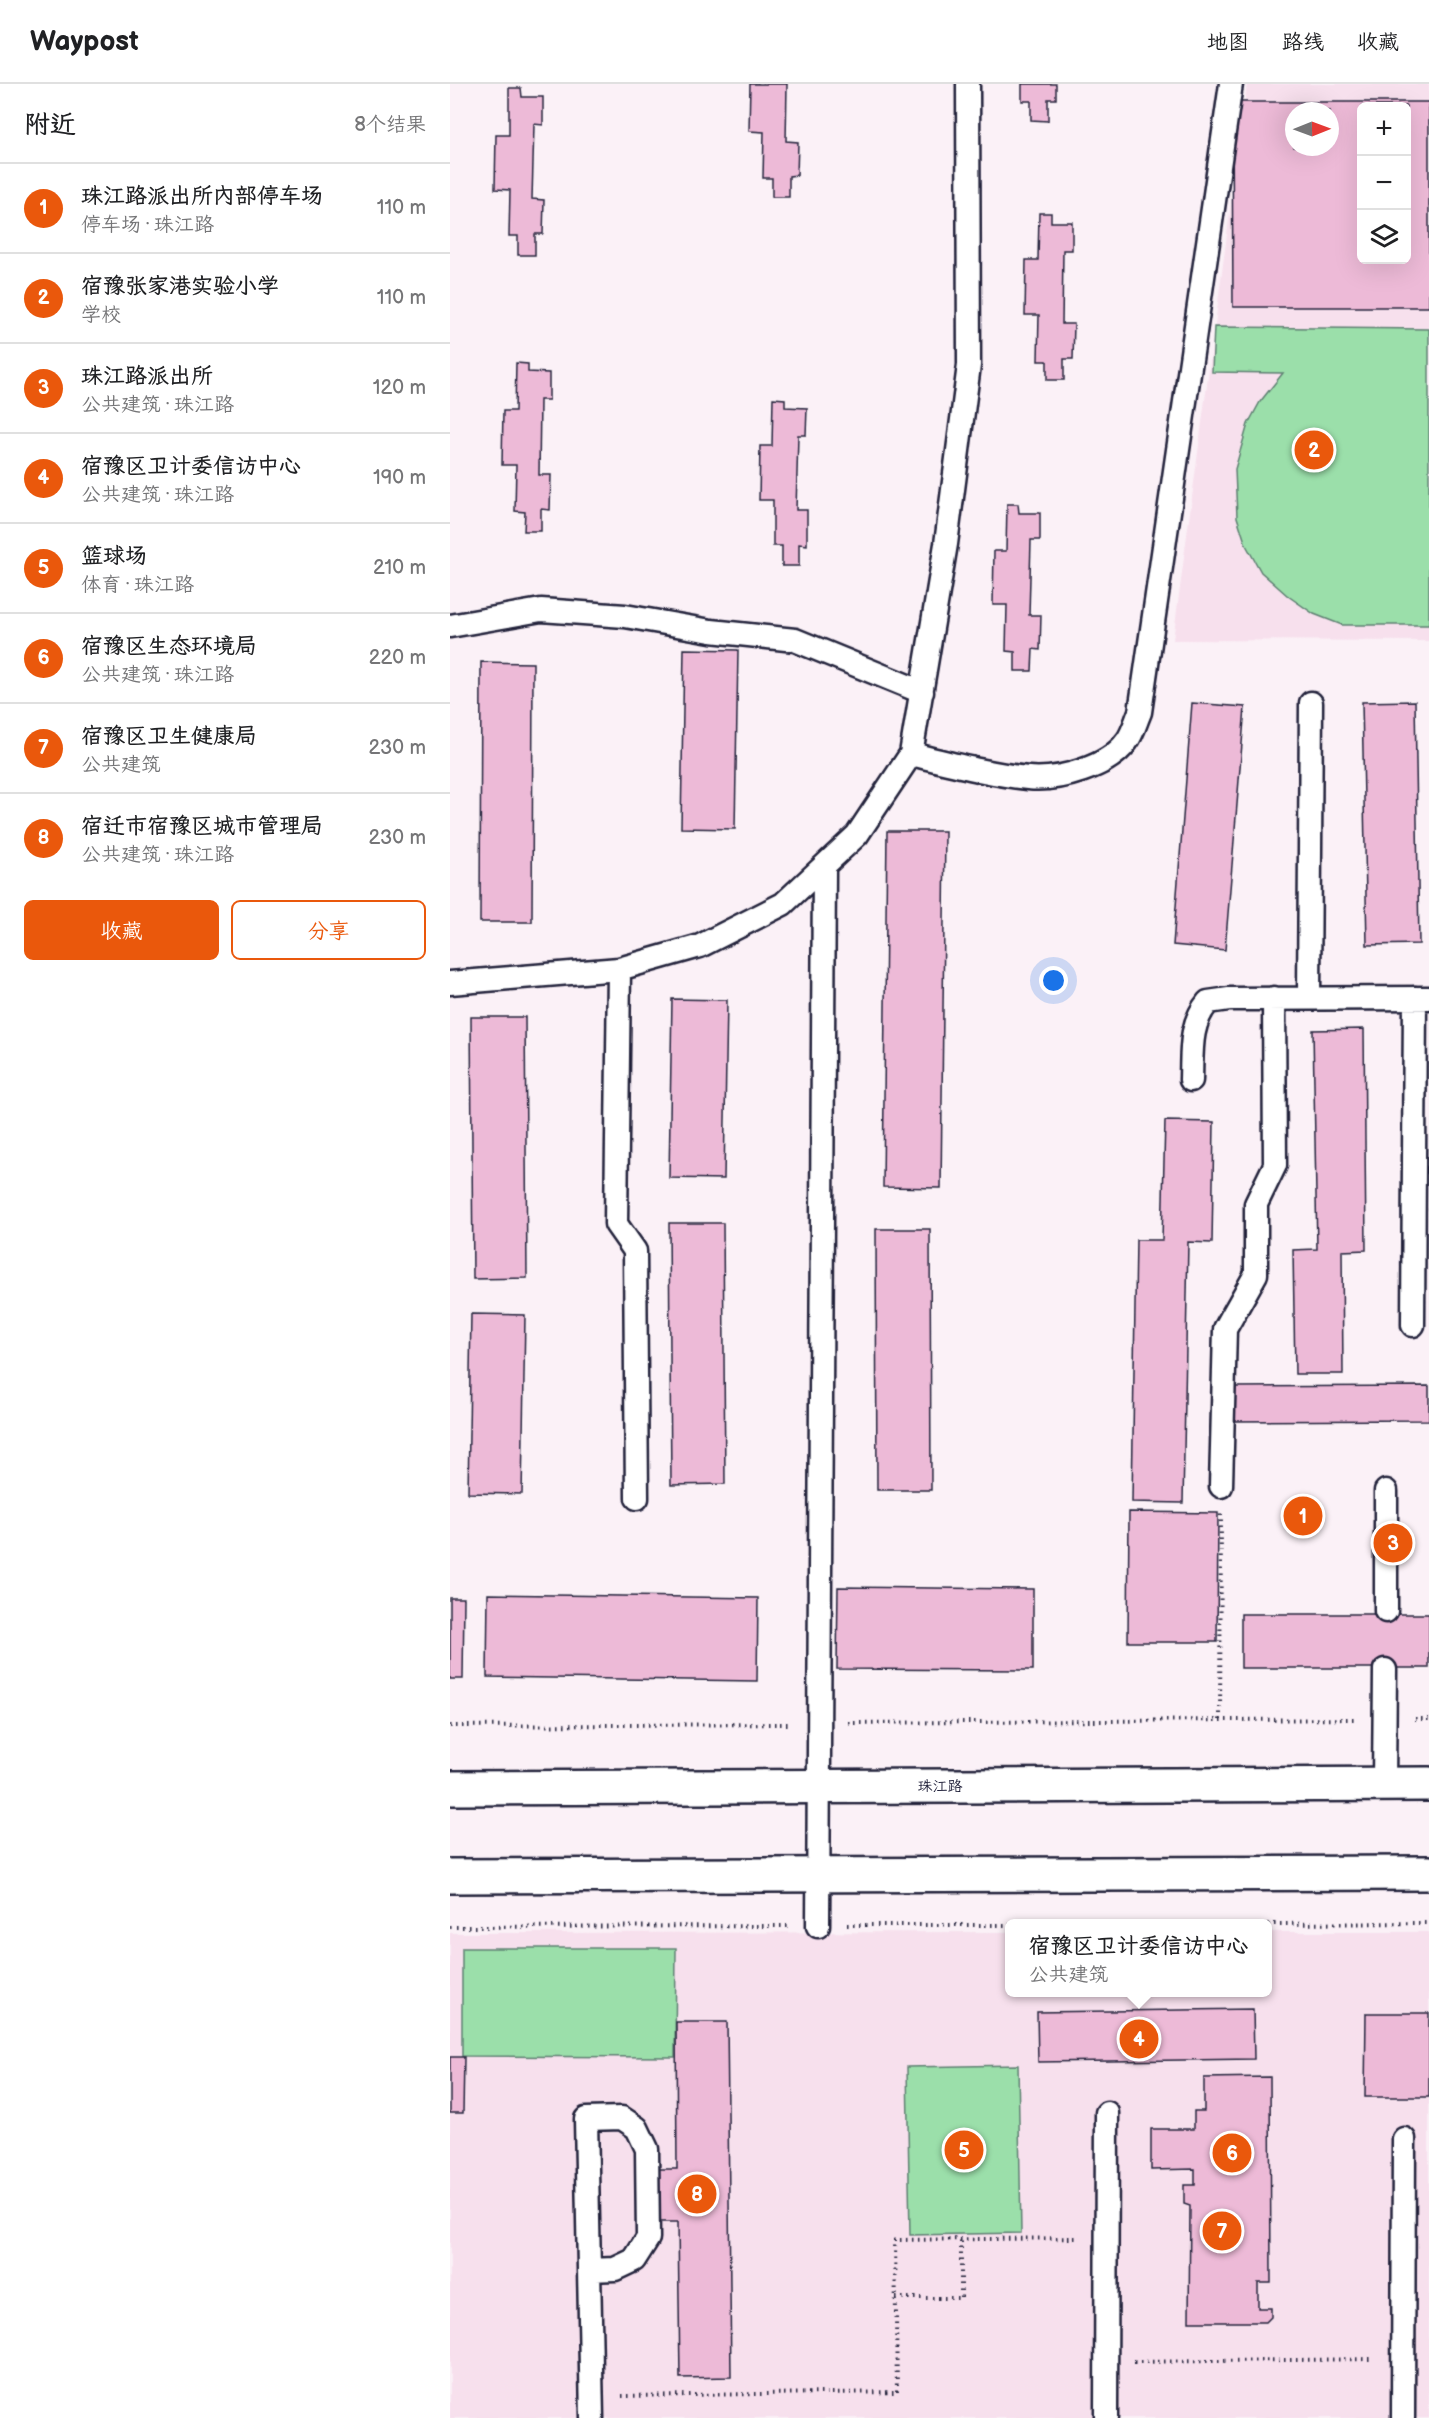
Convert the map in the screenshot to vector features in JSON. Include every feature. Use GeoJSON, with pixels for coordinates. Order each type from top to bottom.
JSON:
{"type":"FeatureCollection","features":[{"type":"Feature","properties":{"kind":"street","name":"珠江路"},"geometry":{"type":"LineString","coordinates":[[450,1788],[1429,1784]]}},
{"type":"Feature","properties":{"kind":"street"},"geometry":{"type":"LineString","coordinates":[[450,1876],[1429,1873]]}},
{"type":"Feature","properties":{"kind":"lane"},"geometry":{"type":"LineString","coordinates":[[450,983],[619,969],[700,946],[783,904],[857,835],[911,754],[946,544],[969,365],[968,84]]}},
{"type":"Feature","properties":{"kind":"lane"},"geometry":{"type":"LineString","coordinates":[[911,754],[1030,778],[1077,773],[1112,757],[1128,741],[1140,712],[1231,84]]}},
{"type":"Feature","properties":{"kind":"lane"},"geometry":{"type":"LineString","coordinates":[[450,626],[541,610],[625,616],[711,631],[795,640],[922,692]]}},
{"type":"Feature","properties":{"kind":"lane"},"geometry":{"type":"LineString","coordinates":[[1309,998],[1311,703]]}},
{"type":"Feature","properties":{"kind":"lane"},"geometry":{"type":"LineString","coordinates":[[818,1926],[824,866]]}},
{"type":"Feature","properties":{"kind":"lane"},"geometry":{"type":"LineString","coordinates":[[619,969],[616,1224],[634,1251],[637,1498]]}},
{"type":"Feature","properties":{"kind":"lane"},"geometry":{"type":"LineString","coordinates":[[1221,1486],[1225,1329],[1256,1274],[1256,1204],[1275,1165],[1274,998]]}},
{"type":"Feature","properties":{"kind":"lane"},"geometry":{"type":"LineString","coordinates":[[1191,1080],[1193,1031],[1198,1014],[1208,1002],[1274,998],[1422,998],[1413,1326]]}},
{"type":"Feature","properties":{"kind":"lane"},"geometry":{"type":"LineString","coordinates":[[1386,1491],[1386,1611]]}},
{"type":"Feature","properties":{"kind":"lane"},"geometry":{"type":"LineString","coordinates":[[1384,1784],[1385,1670]]}},
{"type":"Feature","properties":{"kind":"lane"},"geometry":{"type":"LineString","coordinates":[[1106,2418],[1107,2113]]}},
{"type":"Feature","properties":{"kind":"lane"},"geometry":{"type":"LineString","coordinates":[[589,2270],[615,2269],[634,2260],[648,2238],[647,2149],[636,2128],[622,2118],[586,2119],[589,2270],[592,2407]]}},
{"type":"Feature","properties":{"kind":"lane"},"geometry":{"type":"LineString","coordinates":[[1403,2418],[1404,2139]]}},
{"type":"Feature","properties":{"kind":"path"},"geometry":{"type":"LineString","coordinates":[[1220,1720],[1221,1486]]}},
{"type":"Feature","properties":{"kind":"path"},"geometry":{"type":"LineString","coordinates":[[450,1726],[1429,1719]]}},
{"type":"Feature","properties":{"kind":"path"},"geometry":{"type":"LineString","coordinates":[[1272,1924],[1429,1923]]}},
{"type":"Feature","properties":{"kind":"path"},"geometry":{"type":"LineString","coordinates":[[450,1927],[1005,1925]]}},
{"type":"Feature","properties":{"kind":"path"},"geometry":{"type":"LineString","coordinates":[[592,2407],[897,2392],[895,2240],[1106,2238]]}},
{"type":"Feature","properties":{"kind":"path"},"geometry":{"type":"LineString","coordinates":[[896,2298],[961,2298],[961,2240]]}},
{"type":"Feature","properties":{"kind":"path"},"geometry":{"type":"LineString","coordinates":[[1106,2362],[1403,2358]]}},
{"type":"Feature","properties":{"kind":"shaded area"},"geometry":{"type":"Polygon","coordinates":[[[1247,84],[1429,84],[1429,641],[1173,640],[1247,84]]]}},
{"type":"Feature","properties":{"kind":"shaded area"},"geometry":{"type":"Polygon","coordinates":[[[1005,1932],[1005,1997],[1272,1997],[1272,1932],[1429,1932],[1429,2418],[450,2418],[450,1933],[1005,1932]]]}},
{"type":"Feature","properties":{"kind":"green space"},"geometry":{"type":"Polygon","coordinates":[[[1214,327],[1429,329],[1429,625],[1342,625],[1314,614],[1288,596],[1261,572],[1246,545],[1237,517],[1235,469],[1248,424],[1260,402],[1283,373],[1212,372],[1214,327]]]}},
{"type":"Feature","properties":{"kind":"green space"},"geometry":{"type":"Polygon","coordinates":[[[462,1948],[676,1948],[675,2057],[462,2056],[462,1948]]]}},
{"type":"Feature","properties":{"kind":"green space"},"geometry":{"type":"Polygon","coordinates":[[[1018,2065],[1021,2233],[910,2235],[907,2067],[1018,2065]]]}},
{"type":"Feature","properties":{"kind":"building"},"geometry":{"type":"Polygon","coordinates":[[[750,84],[787,84],[786,141],[798,142],[797,175],[789,176],[789,197],[772,197],[772,178],[763,178],[764,132],[749,131],[750,84]]]}},
{"type":"Feature","properties":{"kind":"building"},"geometry":{"type":"Polygon","coordinates":[[[1022,84],[1056,84],[1056,99],[1048,99],[1048,121],[1031,120],[1031,101],[1022,101],[1022,84]]]}},
{"type":"Feature","properties":{"kind":"building"},"geometry":{"type":"Polygon","coordinates":[[[509,88],[521,88],[522,97],[543,97],[543,125],[534,124],[532,199],[544,200],[543,234],[535,234],[535,255],[518,255],[518,236],[509,236],[510,190],[495,189],[496,135],[509,135],[509,88]]]}},
{"type":"Feature","properties":{"kind":"building"},"geometry":{"type":"Polygon","coordinates":[[[1232,102],[1285,102],[1285,156],[1339,156],[1339,102],[1357,102],[1357,264],[1411,264],[1411,102],[1429,102],[1429,307],[1233,307],[1232,102]]]}},
{"type":"Feature","properties":{"kind":"building"},"geometry":{"type":"Polygon","coordinates":[[[1039,213],[1051,213],[1051,222],[1072,222],[1072,250],[1063,250],[1062,324],[1074,324],[1073,359],[1064,359],[1064,380],[1047,380],[1047,361],[1038,361],[1039,315],[1025,315],[1026,260],[1038,260],[1039,213]]]}},
{"type":"Feature","properties":{"kind":"building"},"geometry":{"type":"Polygon","coordinates":[[[516,363],[528,364],[528,372],[549,373],[549,400],[540,400],[539,475],[551,475],[550,510],[541,509],[541,531],[524,531],[525,512],[515,511],[516,465],[502,465],[503,411],[515,411],[516,363]]]}},
{"type":"Feature","properties":{"kind":"building"},"geometry":{"type":"Polygon","coordinates":[[[773,398],[785,399],[785,407],[807,408],[806,435],[798,435],[796,510],[807,510],[807,545],[799,544],[799,566],[782,566],[782,546],[773,546],[773,500],[759,500],[760,446],[772,446],[773,398]]]}},
{"type":"Feature","properties":{"kind":"building"},"geometry":{"type":"Polygon","coordinates":[[[1007,504],[1018,504],[1019,513],[1040,513],[1040,540],[1031,540],[1029,615],[1041,615],[1040,650],[1033,649],[1032,671],[1015,671],[1015,652],[1006,651],[1007,605],[993,605],[994,551],[1006,551],[1007,504]]]}},
{"type":"Feature","properties":{"kind":"building"},"geometry":{"type":"Polygon","coordinates":[[[684,649],[738,650],[735,829],[681,828],[684,649]]]}},
{"type":"Feature","properties":{"kind":"building"},"geometry":{"type":"Polygon","coordinates":[[[481,662],[533,663],[532,922],[480,922],[481,662]]]}},
{"type":"Feature","properties":{"kind":"building"},"geometry":{"type":"Polygon","coordinates":[[[1415,701],[1419,944],[1367,945],[1362,702],[1415,701]]]}},
{"type":"Feature","properties":{"kind":"building"},"geometry":{"type":"Polygon","coordinates":[[[1192,703],[1245,707],[1225,950],[1173,945],[1192,703]]]}},
{"type":"Feature","properties":{"kind":"building"},"geometry":{"type":"Polygon","coordinates":[[[887,831],[945,831],[941,1188],[883,1187],[887,831]]]}},
{"type":"Feature","properties":{"kind":"building"},"geometry":{"type":"Polygon","coordinates":[[[672,999],[727,1000],[724,1179],[669,1178],[672,999]]]}},
{"type":"Feature","properties":{"kind":"building"},"geometry":{"type":"Polygon","coordinates":[[[471,1017],[525,1017],[527,1278],[473,1279],[471,1017]]]}},
{"type":"Feature","properties":{"kind":"building"},"geometry":{"type":"Polygon","coordinates":[[[1364,1029],[1366,1250],[1342,1251],[1343,1374],[1295,1374],[1293,1250],[1317,1249],[1313,1030],[1364,1029]]]}},
{"type":"Feature","properties":{"kind":"building"},"geometry":{"type":"Polygon","coordinates":[[[1165,1121],[1214,1122],[1212,1243],[1188,1242],[1183,1503],[1132,1502],[1136,1240],[1162,1240],[1165,1121]]]}},
{"type":"Feature","properties":{"kind":"building"},"geometry":{"type":"Polygon","coordinates":[[[669,1223],[723,1223],[725,1484],[671,1485],[669,1223]]]}},
{"type":"Feature","properties":{"kind":"building"},"geometry":{"type":"Polygon","coordinates":[[[876,1229],[930,1229],[931,1490],[877,1490],[876,1229]]]}},
{"type":"Feature","properties":{"kind":"building"},"geometry":{"type":"Polygon","coordinates":[[[471,1314],[525,1315],[522,1494],[468,1493],[471,1314]]]}},
{"type":"Feature","properties":{"kind":"building"},"geometry":{"type":"Polygon","coordinates":[[[1429,1386],[1429,1420],[1234,1421],[1234,1387],[1429,1386]]]}},
{"type":"Feature","properties":{"kind":"building"},"geometry":{"type":"Polygon","coordinates":[[[1129,1512],[1218,1513],[1217,1642],[1128,1642],[1129,1512]]]}},
{"type":"Feature","properties":{"kind":"building"},"geometry":{"type":"Polygon","coordinates":[[[838,1587],[1033,1589],[1033,1670],[837,1669],[838,1587]]]}},
{"type":"Feature","properties":{"kind":"building"},"geometry":{"type":"Polygon","coordinates":[[[488,1594],[758,1598],[757,1681],[487,1677],[488,1594]]]}},
{"type":"Feature","properties":{"kind":"building"},"geometry":{"type":"Polygon","coordinates":[[[450,1598],[464,1598],[463,1679],[450,1679],[450,1598]]]}},
{"type":"Feature","properties":{"kind":"building"},"geometry":{"type":"Polygon","coordinates":[[[1241,1614],[1429,1614],[1429,1668],[1241,1668],[1241,1614]]]}},
{"type":"Feature","properties":{"kind":"building"},"geometry":{"type":"Polygon","coordinates":[[[1253,2009],[1254,2059],[1038,2062],[1037,2012],[1253,2009]]]}},
{"type":"Feature","properties":{"kind":"building"},"geometry":{"type":"Polygon","coordinates":[[[1366,2013],[1429,2013],[1429,2097],[1365,2097],[1366,2013]]]}},
{"type":"Feature","properties":{"kind":"building"},"geometry":{"type":"Polygon","coordinates":[[[676,2022],[727,2022],[731,2377],[680,2378],[678,2222],[655,2222],[654,2169],[677,2169],[676,2022]]]}},
{"type":"Feature","properties":{"kind":"building"},"geometry":{"type":"Polygon","coordinates":[[[450,2057],[464,2057],[463,2113],[450,2113],[450,2057]]]}},
{"type":"Feature","properties":{"kind":"building"},"geometry":{"type":"Polygon","coordinates":[[[1270,2077],[1271,2283],[1258,2283],[1258,2308],[1271,2308],[1271,2317],[1266,2322],[1189,2322],[1190,2206],[1184,2204],[1184,2185],[1195,2185],[1195,2169],[1151,2170],[1151,2129],[1194,2129],[1194,2111],[1204,2111],[1204,2078],[1270,2077]]]}},
{"type":"Feature","properties":{"kind":"place","name":"宿豫张家港实验小学"},"geometry":{"type":"Point","coordinates":[1314,450]}},
{"type":"Feature","properties":{"kind":"place","name":"珠江路派出所内部停车场"},"geometry":{"type":"Point","coordinates":[1303,1516]}},
{"type":"Feature","properties":{"kind":"place","name":"珠江路派出所"},"geometry":{"type":"Point","coordinates":[1393,1543]}},
{"type":"Feature","properties":{"kind":"place","name":"宿豫区卫计委信访中心"},"geometry":{"type":"Point","coordinates":[1139,2039]}},
{"type":"Feature","properties":{"kind":"place","name":"篮球场"},"geometry":{"type":"Point","coordinates":[964,2150]}},
{"type":"Feature","properties":{"kind":"place","name":"宿豫区生态环境局"},"geometry":{"type":"Point","coordinates":[1232,2153]}},
{"type":"Feature","properties":{"kind":"place","name":"宿迁市宿豫区城市管理局"},"geometry":{"type":"Point","coordinates":[697,2194]}},
{"type":"Feature","properties":{"kind":"place","name":"宿豫区卫生健康局"},"geometry":{"type":"Point","coordinates":[1222,2231]}}]}
